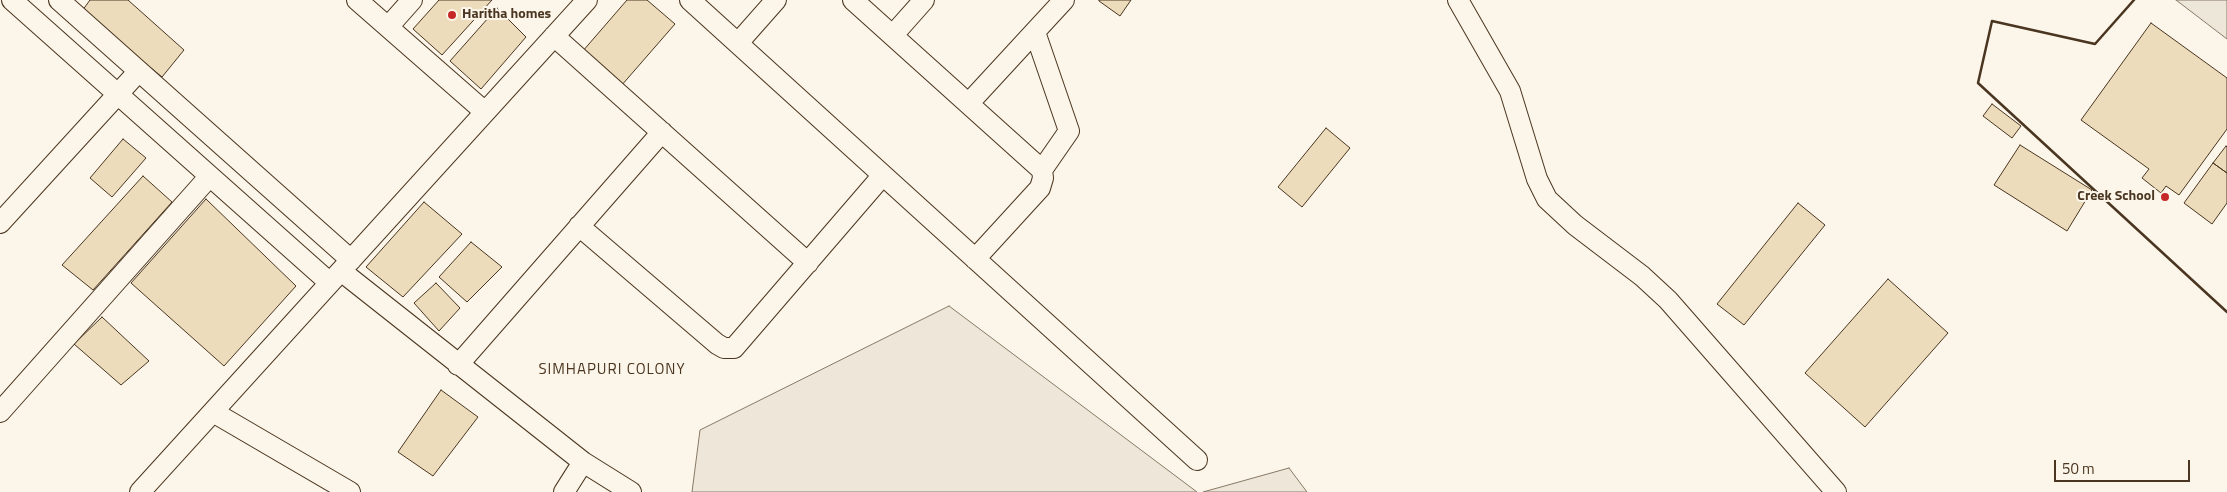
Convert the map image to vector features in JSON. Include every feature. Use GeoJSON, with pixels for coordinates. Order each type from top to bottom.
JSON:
{"type":"FeatureCollection","features":[{"type":"Feature","properties":{"kind":"street"},"geometry":{"type":"LineString","coordinates":[[12,0],[209,177],[341,271],[583,462],[631,492]]}},
{"type":"Feature","properties":{"kind":"street"},"geometry":{"type":"LineString","coordinates":[[357,0],[485,112]]}},
{"type":"Feature","properties":{"kind":"street"},"geometry":{"type":"LineString","coordinates":[[388,27],[412,0]]}},
{"type":"Feature","properties":{"kind":"street"},"geometry":{"type":"LineString","coordinates":[[149,490],[213,412],[587,0]]}},
{"type":"Feature","properties":{"kind":"street"},"geometry":{"type":"LineString","coordinates":[[690,0],[1197,460]]}},
{"type":"Feature","properties":{"kind":"street"},"geometry":{"type":"LineString","coordinates":[[738,43],[776,0]]}},
{"type":"Feature","properties":{"kind":"street"},"geometry":{"type":"LineString","coordinates":[[853,0],[1042,170],[1043,178],[1040,188],[975,259]]}},
{"type":"Feature","properties":{"kind":"street"},"geometry":{"type":"LineString","coordinates":[[893,35],[924,0]]}},
{"type":"Feature","properties":{"kind":"street"},"geometry":{"type":"LineString","coordinates":[[969,103],[1064,0]]}},
{"type":"Feature","properties":{"kind":"street"},"geometry":{"type":"LineString","coordinates":[[1458,0],[1510,92],[1536,179],[1547,199],[1575,225],[1642,276],[1668,300],[1836,492]]}},
{"type":"Feature","properties":{"kind":"street"},"geometry":{"type":"LineString","coordinates":[[40,25],[62,1],[138,72],[341,271]]}},
{"type":"Feature","properties":{"kind":"street"},"geometry":{"type":"LineString","coordinates":[[1035,32],[1069,131],[1042,170]]}},
{"type":"Feature","properties":{"kind":"street"},"geometry":{"type":"LineString","coordinates":[[554,36],[808,262]]}},
{"type":"Feature","properties":{"kind":"street"},"geometry":{"type":"LineString","coordinates":[[0,223],[138,72]]}},
{"type":"Feature","properties":{"kind":"street"},"geometry":{"type":"LineString","coordinates":[[458,364],[662,132]]}},
{"type":"Feature","properties":{"kind":"street"},"geometry":{"type":"LineString","coordinates":[[579,226],[724,348],[734,348],[883,175]]}},
{"type":"Feature","properties":{"kind":"street"},"geometry":{"type":"LineString","coordinates":[[0,412],[209,177]]}},
{"type":"Feature","properties":{"kind":"street"},"geometry":{"type":"LineString","coordinates":[[213,412],[350,492]]}},
{"type":"Feature","properties":{"kind":"street"},"geometry":{"type":"LineString","coordinates":[[564,492],[583,462]]}},
{"type":"Feature","properties":{"kind":"shaded area"},"geometry":{"type":"Polygon","coordinates":[[[2176,0],[2227,0],[2227,39],[2176,0]]]}},
{"type":"Feature","properties":{"kind":"shaded area"},"geometry":{"type":"Polygon","coordinates":[[[949,306],[1197,492],[692,492],[700,430],[949,306]]]}},
{"type":"Feature","properties":{"kind":"shaded area"},"geometry":{"type":"Polygon","coordinates":[[[1289,468],[1307,492],[1203,492],[1289,468]]]}},
{"type":"Feature","properties":{"kind":"building"},"geometry":{"type":"Polygon","coordinates":[[[90,0],[128,0],[184,50],[162,77],[82,11],[90,0]]]}},
{"type":"Feature","properties":{"kind":"building","name":"Haritha homes"},"geometry":{"type":"Polygon","coordinates":[[[439,0],[492,0],[442,55],[413,29],[439,0]]]}},
{"type":"Feature","properties":{"kind":"building"},"geometry":{"type":"Polygon","coordinates":[[[627,0],[647,0],[675,24],[621,86],[582,52],[627,0]]]}},
{"type":"Feature","properties":{"kind":"building"},"geometry":{"type":"Polygon","coordinates":[[[1099,0],[1131,0],[1120,16],[1099,0]]]}},
{"type":"Feature","properties":{"kind":"building"},"geometry":{"type":"Polygon","coordinates":[[[497,8],[526,37],[481,89],[450,61],[497,8]]]}},
{"type":"Feature","properties":{"kind":"building"},"geometry":{"type":"Polygon","coordinates":[[[2151,23],[2227,78],[2227,129],[2179,195],[2166,186],[2161,193],[2142,178],[2149,169],[2081,120],[2151,23]]]}},
{"type":"Feature","properties":{"kind":"building"},"geometry":{"type":"Polygon","coordinates":[[[1992,104],[2021,126],[2012,138],[1983,116],[1992,104]]]}},
{"type":"Feature","properties":{"kind":"building"},"geometry":{"type":"Polygon","coordinates":[[[1326,128],[1350,148],[1302,207],[1278,187],[1326,128]]]}},
{"type":"Feature","properties":{"kind":"building"},"geometry":{"type":"Polygon","coordinates":[[[123,139],[146,158],[112,197],[90,178],[123,139]]]}},
{"type":"Feature","properties":{"kind":"building"},"geometry":{"type":"Polygon","coordinates":[[[2020,145],[2092,190],[2067,231],[1994,185],[2020,145]]]}},
{"type":"Feature","properties":{"kind":"building"},"geometry":{"type":"Polygon","coordinates":[[[2227,147],[2227,173],[2213,163],[2227,147]]]}},
{"type":"Feature","properties":{"kind":"building"},"geometry":{"type":"Polygon","coordinates":[[[2213,163],[2227,173],[2227,203],[2212,224],[2184,203],[2213,163]]]}},
{"type":"Feature","properties":{"kind":"building"},"geometry":{"type":"Polygon","coordinates":[[[143,176],[172,202],[93,290],[62,265],[143,176]]]}},
{"type":"Feature","properties":{"kind":"building"},"geometry":{"type":"Polygon","coordinates":[[[206,199],[296,286],[224,366],[131,283],[206,199]]]}},
{"type":"Feature","properties":{"kind":"building"},"geometry":{"type":"Polygon","coordinates":[[[424,202],[462,234],[403,297],[366,267],[424,202]]]}},
{"type":"Feature","properties":{"kind":"building"},"geometry":{"type":"Polygon","coordinates":[[[1798,203],[1825,225],[1744,325],[1717,304],[1798,203]]]}},
{"type":"Feature","properties":{"kind":"building"},"geometry":{"type":"Polygon","coordinates":[[[471,242],[502,267],[467,302],[439,277],[471,242]]]}},
{"type":"Feature","properties":{"kind":"building"},"geometry":{"type":"Polygon","coordinates":[[[1888,279],[1948,333],[1865,427],[1805,373],[1888,279]]]}},
{"type":"Feature","properties":{"kind":"building"},"geometry":{"type":"Polygon","coordinates":[[[436,283],[460,308],[439,331],[414,303],[436,283]]]}},
{"type":"Feature","properties":{"kind":"building"},"geometry":{"type":"Polygon","coordinates":[[[102,317],[149,361],[121,385],[74,344],[102,317]]]}},
{"type":"Feature","properties":{"kind":"building"},"geometry":{"type":"Polygon","coordinates":[[[441,390],[478,417],[433,476],[398,452],[441,390]]]}},
{"type":"Feature","properties":{"kind":"wall"},"geometry":{"type":"LineString","coordinates":[[2134,0],[2095,44],[1992,21],[1978,83],[2227,312]]}},
{"type":"Feature","properties":{"kind":"place","name":"Haritha homes"},"geometry":{"type":"Point","coordinates":[452,15]}},
{"type":"Feature","properties":{"kind":"place","name":"Creek School"},"geometry":{"type":"Point","coordinates":[2165,197]}},
{"type":"Feature","properties":{"kind":"district","name":"SIMHAPURI COLONY"},"geometry":{"type":"Point","coordinates":[612,370]}}]}
